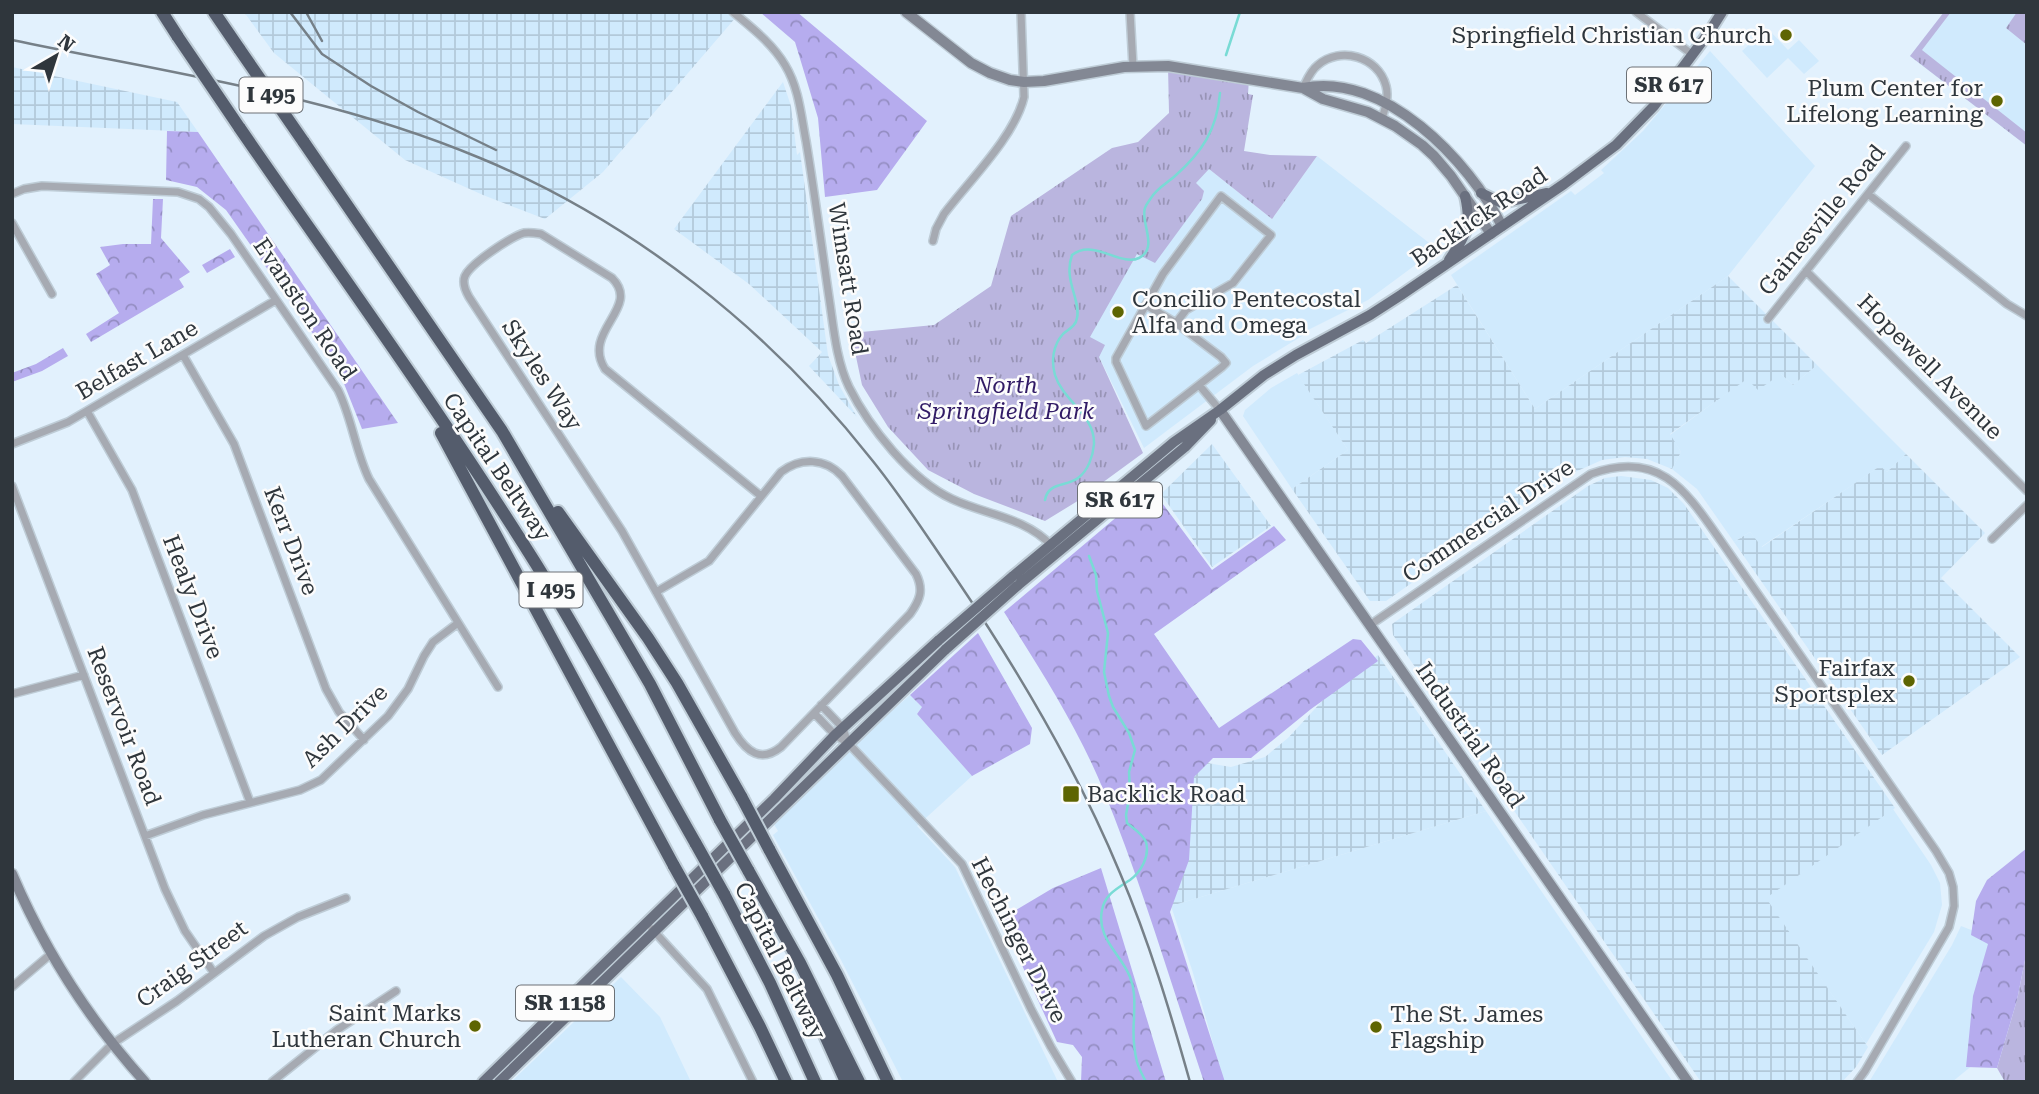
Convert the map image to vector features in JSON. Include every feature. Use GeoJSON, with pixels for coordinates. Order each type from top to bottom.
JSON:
{"type":"FeatureCollection","features":[{"type":"Feature","properties":{"kind":"highway","name":"Capital Beltway"},"geometry":{"type":"LineString","coordinates":[[162,12],[537,565],[724,894],[770,983],[815,1082]]}},
{"type":"Feature","properties":{"kind":"highway","name":"Capital Beltway"},"geometry":{"type":"LineString","coordinates":[[214,12],[502,431],[650,684],[720,820],[800,963],[859,1082]]}},
{"type":"Feature","properties":{"kind":"highway"},"geometry":{"type":"LineString","coordinates":[[390,345],[481,506],[702,916],[786,1082]]}},
{"type":"Feature","properties":{"kind":"highway"},"geometry":{"type":"LineString","coordinates":[[502,431],[648,638],[695,714],[837,975],[888,1082]]}},
{"type":"Feature","properties":{"kind":"highway"},"geometry":{"type":"LineString","coordinates":[[748,870],[846,1082]]}},
{"type":"Feature","properties":{"kind":"highway"},"geometry":{"type":"LineString","coordinates":[[770,983],[823,1082]]}},
{"type":"Feature","properties":{"kind":"main road","name":"Backlick Road"},"geometry":{"type":"LineString","coordinates":[[499,1082],[839,731],[1054,548],[1185,447],[1220,410],[1273,369],[1370,315],[1446,266],[1595,162],[1635,127],[1693,55],[1722,12]]}},
{"type":"Feature","properties":{"kind":"main road"},"geometry":{"type":"LineString","coordinates":[[1481,193],[1502,202],[1553,192]]}},
{"type":"Feature","properties":{"kind":"main road"},"geometry":{"type":"LineString","coordinates":[[1446,266],[1468,225],[1465,196]]}},
{"type":"Feature","properties":{"kind":"main road","name":"Backlick Road"},"geometry":{"type":"LineString","coordinates":[[483,1082],[848,743],[942,645]]}},
{"type":"Feature","properties":{"kind":"street","name":"Wimsatt Road"},"geometry":{"type":"LineString","coordinates":[[733,12],[776,51],[795,86],[811,162],[835,340],[848,386],[877,431],[923,481],[953,499],[1021,524],[1041,535],[1054,548]]}},
{"type":"Feature","properties":{"kind":"street"},"geometry":{"type":"LineString","coordinates":[[906,12],[971,63],[1001,77],[1024,82],[1066,78],[1133,66],[1182,67],[1303,88],[1328,85],[1363,94],[1406,116],[1438,141],[1463,168],[1502,226]]}},
{"type":"Feature","properties":{"kind":"street"},"geometry":{"type":"LineString","coordinates":[[933,242],[944,214],[1015,123],[1024,97],[1021,12]]}},
{"type":"Feature","properties":{"kind":"street"},"geometry":{"type":"LineString","coordinates":[[1130,12],[1133,66]]}},
{"type":"Feature","properties":{"kind":"street"},"geometry":{"type":"LineString","coordinates":[[1636,12],[1693,55]]}},
{"type":"Feature","properties":{"kind":"street"},"geometry":{"type":"LineString","coordinates":[[1303,88],[1311,72],[1322,62],[1334,57],[1352,56],[1368,62],[1381,75],[1386,86],[1386,104],[1382,119]]}},
{"type":"Feature","properties":{"kind":"street"},"geometry":{"type":"LineString","coordinates":[[1303,88],[1323,99],[1354,107],[1382,119],[1428,150],[1443,166],[1491,234]]}},
{"type":"Feature","properties":{"kind":"street","name":"Gainesville Road"},"geometry":{"type":"LineString","coordinates":[[1768,319],[1906,146]]}},
{"type":"Feature","properties":{"kind":"street","name":"Evanston Road"},"geometry":{"type":"LineString","coordinates":[[12,194],[42,186],[171,192],[195,197],[209,207],[231,234],[338,390],[347,409],[358,453],[369,479],[498,687]]}},
{"type":"Feature","properties":{"kind":"street"},"geometry":{"type":"LineString","coordinates":[[1868,194],[2007,304],[2027,316]]}},
{"type":"Feature","properties":{"kind":"street"},"geometry":{"type":"LineString","coordinates":[[1146,305],[1177,323],[1226,363],[1146,426],[1116,358],[1163,274],[1221,196],[1271,235],[1234,283],[1185,310],[1177,323]]}},
{"type":"Feature","properties":{"kind":"street"},"geometry":{"type":"LineString","coordinates":[[12,223],[52,295]]}},
{"type":"Feature","properties":{"kind":"street","name":"Skyles Way"},"geometry":{"type":"LineString","coordinates":[[761,496],[605,369],[600,361],[598,347],[618,307],[621,295],[612,278],[533,232],[514,237],[471,267],[464,282],[465,290],[622,531],[735,733],[749,750],[761,755],[774,752],[814,713]]}},
{"type":"Feature","properties":{"kind":"street","name":"Hopewell Avenue"},"geometry":{"type":"LineString","coordinates":[[1806,271],[2027,491]]}},
{"type":"Feature","properties":{"kind":"street","name":"Belfast Lane"},"geometry":{"type":"LineString","coordinates":[[12,444],[68,422],[276,300]]}},
{"type":"Feature","properties":{"kind":"street","name":"Kerr Drive"},"geometry":{"type":"LineString","coordinates":[[184,355],[234,444],[326,689],[339,712],[364,740]]}},
{"type":"Feature","properties":{"kind":"street"},"geometry":{"type":"LineString","coordinates":[[1199,385],[1220,410]]}},
{"type":"Feature","properties":{"kind":"street","name":"Industrial Road"},"geometry":{"type":"LineString","coordinates":[[1220,410],[1688,1082]]}},
{"type":"Feature","properties":{"kind":"street","name":"Healy Drive"},"geometry":{"type":"LineString","coordinates":[[87,411],[132,490],[250,802]]}},
{"type":"Feature","properties":{"kind":"street"},"geometry":{"type":"LineString","coordinates":[[656,592],[709,561],[781,471],[794,464],[812,461],[831,467],[842,476],[900,552],[920,584],[920,596],[910,614],[814,713],[839,731]]}},
{"type":"Feature","properties":{"kind":"street","name":"Commercial Drive"},"geometry":{"type":"LineString","coordinates":[[1370,625],[1591,474],[1613,467],[1634,467],[1666,477],[1685,491],[1936,851],[1951,880],[1954,906],[1944,937],[1857,1082]]}},
{"type":"Feature","properties":{"kind":"street","name":"Reservoir Road"},"geometry":{"type":"LineString","coordinates":[[12,486],[176,914],[214,972]]}},
{"type":"Feature","properties":{"kind":"street"},"geometry":{"type":"LineString","coordinates":[[1992,539],[2027,505]]}},
{"type":"Feature","properties":{"kind":"street","name":"Ash Drive"},"geometry":{"type":"LineString","coordinates":[[145,836],[203,815],[300,790],[329,774],[388,716],[400,701],[433,642],[458,623]]}},
{"type":"Feature","properties":{"kind":"street"},"geometry":{"type":"LineString","coordinates":[[12,694],[83,675]]}},
{"type":"Feature","properties":{"kind":"street"},"geometry":{"type":"LineString","coordinates":[[821,705],[848,743]]}},
{"type":"Feature","properties":{"kind":"street","name":"Hechinger Drive"},"geometry":{"type":"LineString","coordinates":[[848,743],[962,864],[1031,1009],[1072,1082]]}},
{"type":"Feature","properties":{"kind":"street"},"geometry":{"type":"LineString","coordinates":[[12,874],[52,953],[112,1044],[145,1082]]}},
{"type":"Feature","properties":{"kind":"street","name":"Craig Street"},"geometry":{"type":"LineString","coordinates":[[74,1082],[112,1044],[177,1001],[254,943],[282,925],[346,898]]}},
{"type":"Feature","properties":{"kind":"street"},"geometry":{"type":"LineString","coordinates":[[651,928],[707,989],[753,1082]]}},
{"type":"Feature","properties":{"kind":"street"},"geometry":{"type":"LineString","coordinates":[[12,987],[52,953]]}},
{"type":"Feature","properties":{"kind":"street"},"geometry":{"type":"LineString","coordinates":[[272,1082],[337,1030],[396,991]]}},
{"type":"Feature","properties":{"kind":"shaded area"},"geometry":{"type":"Polygon","coordinates":[[[244,12],[733,12],[737,16],[603,172],[545,219],[405,160],[274,53],[244,12]]]}},
{"type":"Feature","properties":{"kind":"shaded area","name":"Plum Center for Lifelong Learning"},"geometry":{"type":"Polygon","coordinates":[[[1944,12],[2027,12],[2027,146],[1910,56],[1944,12]]]}},
{"type":"Feature","properties":{"kind":"shaded area"},"geometry":{"type":"Polygon","coordinates":[[[1767,28],[1788,50],[1799,40],[1819,61],[1804,74],[1788,58],[1767,78],[1742,51],[1767,28]]]}},
{"type":"Feature","properties":{"kind":"shaded area"},"geometry":{"type":"Polygon","coordinates":[[[1710,51],[1815,166],[1728,276],[1535,409],[1451,275],[1571,191],[1575,195],[1604,173],[1601,170],[1643,131],[1710,51]]]}},
{"type":"Feature","properties":{"kind":"shaded area"},"geometry":{"type":"Polygon","coordinates":[[[12,67],[177,102],[198,132],[12,124],[12,67]]]}},
{"type":"Feature","properties":{"kind":"shaded area"},"geometry":{"type":"Polygon","coordinates":[[[783,82],[791,106],[797,155],[800,152],[828,355],[839,385],[857,417],[809,366],[822,352],[749,284],[674,229],[783,82]]]}},
{"type":"Feature","properties":{"kind":"shaded area"},"geometry":{"type":"Polygon","coordinates":[[[1317,156],[1437,249],[1368,300],[1306,331],[1307,333],[1253,366],[1144,448],[1069,296],[1204,165],[1272,219],[1317,156]]]}},
{"type":"Feature","properties":{"kind":"shaded area"},"geometry":{"type":"Polygon","coordinates":[[[1728,276],[1817,365],[1793,385],[1781,374],[1758,390],[1747,379],[1670,434],[1681,452],[1672,469],[1647,459],[1625,457],[1602,460],[1575,472],[1573,470],[1386,601],[1370,601],[1292,489],[1348,450],[1298,375],[1363,340],[1366,343],[1457,285],[1535,409],[1728,276]]]}},
{"type":"Feature","properties":{"kind":"shaded area"},"geometry":{"type":"Polygon","coordinates":[[[1817,365],[1906,454],[1887,472],[1879,467],[1761,547],[1750,532],[1734,542],[1697,489],[1672,469],[1681,452],[1670,435],[1747,378],[1781,374],[1793,385],[1817,365]]]}},
{"type":"Feature","properties":{"kind":"shaded area"},"geometry":{"type":"Polygon","coordinates":[[[1297,373],[1348,450],[1292,489],[1243,416],[1245,410],[1271,388],[1297,373]]]}},
{"type":"Feature","properties":{"kind":"shaded area"},"geometry":{"type":"Polygon","coordinates":[[[1212,444],[1271,526],[1212,567],[1161,494],[1212,444]]]}},
{"type":"Feature","properties":{"kind":"shaded area"},"geometry":{"type":"Polygon","coordinates":[[[1906,454],[1985,533],[1941,578],[2020,657],[1882,755],[1734,542],[1750,532],[1762,547],[1880,466],[1887,472],[1906,454]]]}},
{"type":"Feature","properties":{"kind":"shaded area"},"geometry":{"type":"Polygon","coordinates":[[[1621,476],[1651,480],[1668,488],[1684,504],[1895,808],[1766,898],[1868,1047],[1856,1067],[1842,1082],[1701,1082],[1393,635],[1392,624],[1588,486],[1605,478],[1621,476]]]}},
{"type":"Feature","properties":{"kind":"shaded area"},"geometry":{"type":"Polygon","coordinates":[[[1378,655],[1486,811],[1171,906],[1195,761],[1231,767],[1265,757],[1288,738],[1336,686],[1378,655]]]}},
{"type":"Feature","properties":{"kind":"shaded area"},"geometry":{"type":"Polygon","coordinates":[[[910,695],[922,707],[917,714],[972,776],[917,826],[955,867],[1058,1082],[903,1082],[773,835],[778,831],[770,818],[910,695]]]}},
{"type":"Feature","properties":{"kind":"shaded area"},"geometry":{"type":"Polygon","coordinates":[[[1893,809],[1931,865],[1940,883],[1942,905],[1934,932],[1866,1044],[1765,898],[1893,809]]]}},
{"type":"Feature","properties":{"kind":"shaded area"},"geometry":{"type":"Polygon","coordinates":[[[1486,811],[1673,1082],[1224,1082],[1171,906],[1486,811]]]}},
{"type":"Feature","properties":{"kind":"shaded area"},"geometry":{"type":"Polygon","coordinates":[[[1961,926],[1997,940],[1979,1060],[1952,1082],[1869,1082],[1952,945],[1961,926]]]}},
{"type":"Feature","properties":{"kind":"shaded area"},"geometry":{"type":"Polygon","coordinates":[[[621,977],[660,1017],[691,1082],[511,1082],[621,977]]]}},
{"type":"Feature","properties":{"kind":"green space"},"geometry":{"type":"Polygon","coordinates":[[[760,12],[797,12],[927,121],[877,190],[825,197],[818,118],[795,42],[760,12]]]}},
{"type":"Feature","properties":{"kind":"green space"},"geometry":{"type":"Polygon","coordinates":[[[1944,12],[1951,12],[1922,50],[2027,133],[2027,146],[1910,56],[1944,12]]]}},
{"type":"Feature","properties":{"kind":"green space"},"geometry":{"type":"Polygon","coordinates":[[[2017,12],[2027,12],[2027,45],[2006,28],[2017,12]]]}},
{"type":"Feature","properties":{"kind":"green space","name":"North Springfield Park"},"geometry":{"type":"Polygon","coordinates":[[[1168,66],[1249,79],[1248,94],[1253,95],[1244,151],[1270,155],[1317,156],[1272,219],[1209,169],[1196,183],[1204,191],[1202,199],[1155,263],[1137,254],[1090,337],[1105,345],[1099,357],[1143,453],[1045,521],[974,494],[928,470],[888,427],[862,385],[851,333],[934,325],[991,286],[1011,216],[1112,148],[1138,142],[1169,113],[1168,66]]]}},
{"type":"Feature","properties":{"kind":"green space"},"geometry":{"type":"Polygon","coordinates":[[[167,131],[198,132],[398,423],[362,429],[339,371],[226,210],[197,187],[166,180],[167,131]]]}},
{"type":"Feature","properties":{"kind":"green space"},"geometry":{"type":"Polygon","coordinates":[[[153,199],[163,199],[161,238],[190,272],[179,279],[184,287],[91,342],[86,334],[119,313],[96,274],[110,265],[100,247],[151,244],[153,199]]]}},
{"type":"Feature","properties":{"kind":"green space"},"geometry":{"type":"Polygon","coordinates":[[[230,249],[235,257],[207,273],[202,265],[230,249]]]}},
{"type":"Feature","properties":{"kind":"green space"},"geometry":{"type":"Polygon","coordinates":[[[63,348],[68,356],[42,371],[12,382],[12,373],[36,364],[63,348]]]}},
{"type":"Feature","properties":{"kind":"green space"},"geometry":{"type":"Polygon","coordinates":[[[1151,488],[1212,570],[1274,526],[1286,540],[1154,634],[1219,728],[1353,639],[1361,640],[1378,661],[1311,709],[1251,758],[1213,758],[1194,777],[1189,860],[1170,912],[1225,1082],[1204,1082],[1143,898],[1103,789],[1070,720],[1004,612],[1151,488]]]}},
{"type":"Feature","properties":{"kind":"green space"},"geometry":{"type":"Polygon","coordinates":[[[978,633],[1032,728],[1030,744],[972,776],[917,714],[922,707],[910,695],[978,633]]]}},
{"type":"Feature","properties":{"kind":"green space"},"geometry":{"type":"Polygon","coordinates":[[[2027,848],[2027,950],[2017,1000],[1997,1068],[1966,1067],[1973,996],[1988,944],[1971,935],[1976,901],[1987,880],[2027,848]]]}},
{"type":"Feature","properties":{"kind":"green space"},"geometry":{"type":"Polygon","coordinates":[[[1101,868],[1166,1082],[1081,1082],[1082,1057],[1073,1045],[1057,1042],[1001,919],[1053,888],[1101,868]]]}},
{"type":"Feature","properties":{"kind":"green space"},"geometry":{"type":"Polygon","coordinates":[[[2027,950],[2027,1082],[2005,1082],[1997,1068],[2017,1000],[2027,950]]]}},
{"type":"Feature","properties":{"kind":"waterway"},"geometry":{"type":"LineString","coordinates":[[1226,55],[1240,12]]}},
{"type":"Feature","properties":{"kind":"waterway"},"geometry":{"type":"LineString","coordinates":[[1045,500],[1050,490],[1082,475],[1089,463],[1094,444],[1089,425],[1059,384],[1054,370],[1053,359],[1057,343],[1077,318],[1077,304],[1070,273],[1072,255],[1089,250],[1132,260],[1145,254],[1148,248],[1144,214],[1146,205],[1200,149],[1216,118],[1220,93]]}},
{"type":"Feature","properties":{"kind":"waterway"},"geometry":{"type":"LineString","coordinates":[[1089,556],[1096,575],[1097,591],[1108,633],[1104,672],[1109,696],[1135,750],[1129,772],[1127,823],[1143,836],[1147,847],[1146,858],[1138,873],[1106,900],[1101,920],[1106,937],[1132,982],[1135,1052],[1146,1082]]}},
{"type":"Feature","properties":{"kind":"railway"},"geometry":{"type":"LineString","coordinates":[[290,12],[322,54],[418,112],[496,150]]}},
{"type":"Feature","properties":{"kind":"railway"},"geometry":{"type":"LineString","coordinates":[[306,12],[322,41]]}},
{"type":"Feature","properties":{"kind":"railway"},"geometry":{"type":"LineString","coordinates":[[12,40],[249,88],[308,102],[424,136],[537,184],[591,213],[695,284],[743,324],[832,412],[883,474],[955,577],[1024,684],[1066,758],[1120,873],[1158,976],[1190,1082]]}},
{"type":"Feature","properties":{"kind":"place","name":"Springfield Christian Church"},"geometry":{"type":"Point","coordinates":[1786,35]}},
{"type":"Feature","properties":{"kind":"place","name":"Plum Center for Lifelong Learning"},"geometry":{"type":"Point","coordinates":[1997,101]}},
{"type":"Feature","properties":{"kind":"place","name":"Concilio Pentecostal Alfa and Omega"},"geometry":{"type":"Point","coordinates":[1118,312]}},
{"type":"Feature","properties":{"kind":"place","name":"Fairfax Sportsplex"},"geometry":{"type":"Point","coordinates":[1909,681]}},
{"type":"Feature","properties":{"kind":"place","name":"Backlick Road"},"geometry":{"type":"Point","coordinates":[1071,794]}},
{"type":"Feature","properties":{"kind":"place","name":"Saint Marks Lutheran Church"},"geometry":{"type":"Point","coordinates":[475,1026]}},
{"type":"Feature","properties":{"kind":"place","name":"The St. James Flagship"},"geometry":{"type":"Point","coordinates":[1376,1027]}}]}
